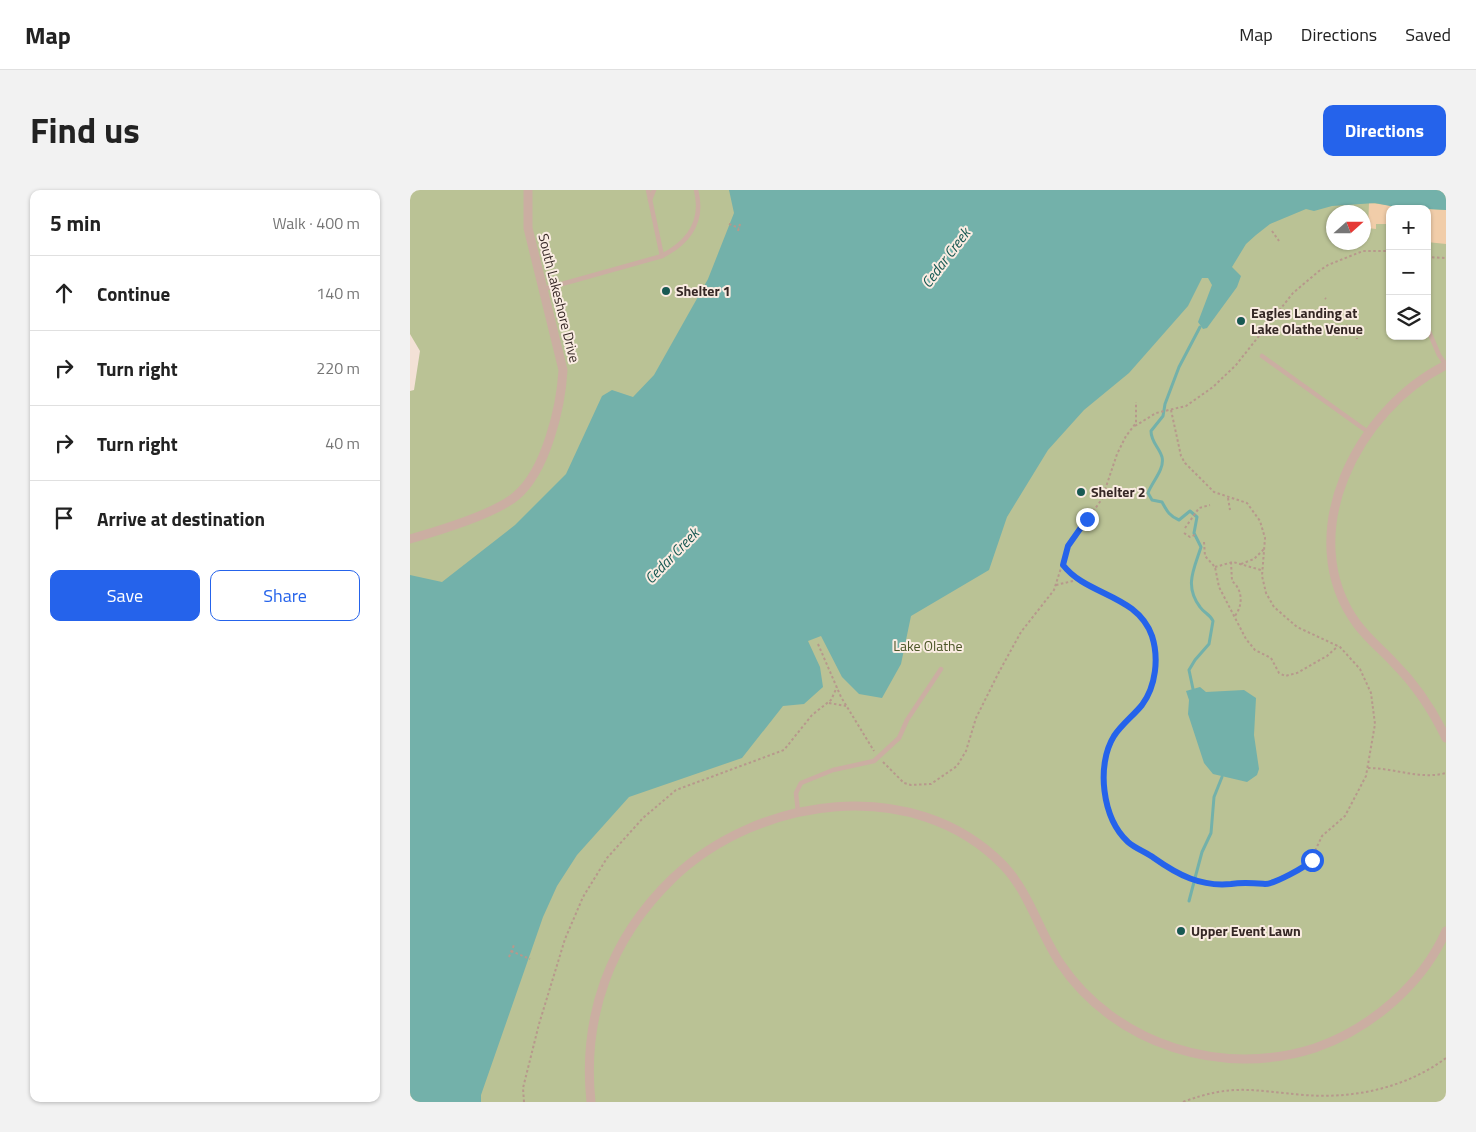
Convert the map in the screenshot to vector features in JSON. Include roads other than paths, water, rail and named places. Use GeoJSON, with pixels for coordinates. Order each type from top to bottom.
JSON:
{"type":"FeatureCollection","features":[{"type":"Feature","properties":{"kind":"street","name":"South Lakeshore Drive"},"geometry":{"type":"LineString","coordinates":[[410,538],[461,523],[509,501],[531,481],[539,467],[554,422],[564,370],[528,228],[528,190]]}},
{"type":"Feature","properties":{"kind":"street"},"geometry":{"type":"LineString","coordinates":[[1446,365],[1435,370],[1377,419],[1349,464],[1334,515],[1333,560],[1337,583],[1346,606],[1357,624],[1414,686],[1446,738]]}},
{"type":"Feature","properties":{"kind":"street"},"geometry":{"type":"LineString","coordinates":[[591,1102],[589,1049],[598,997],[611,964],[638,917],[669,882],[702,854],[724,840],[760,823],[798,812],[848,805],[885,808],[921,817],[972,839],[993,856],[1018,883],[1050,947],[1062,966],[1097,1006],[1143,1036],[1169,1047],[1220,1059],[1276,1058],[1303,1052],[1346,1035],[1383,1010],[1409,984],[1432,957],[1446,931]]}},
{"type":"Feature","properties":{"kind":"lane"},"geometry":{"type":"LineString","coordinates":[[648,190],[662,256]]}},
{"type":"Feature","properties":{"kind":"lane"},"geometry":{"type":"LineString","coordinates":[[650,201],[654,190]]}},
{"type":"Feature","properties":{"kind":"lane"},"geometry":{"type":"LineString","coordinates":[[544,289],[662,256],[676,249],[695,228],[699,209],[696,190]]}},
{"type":"Feature","properties":{"kind":"lane"},"geometry":{"type":"LineString","coordinates":[[1431,336],[1439,355],[1446,365]]}},
{"type":"Feature","properties":{"kind":"lane"},"geometry":{"type":"LineString","coordinates":[[1262,356],[1368,432]]}},
{"type":"Feature","properties":{"kind":"lane"},"geometry":{"type":"LineString","coordinates":[[798,812],[796,793],[801,783],[833,770],[874,761],[899,738],[907,720],[941,669]]}},
{"type":"Feature","properties":{"kind":"water","name":"Lake Olathe"},"geometry":{"type":"Polygon","coordinates":[[[729,190],[1446,190],[1446,210],[1431,209],[1431,205],[1386,205],[1375,203],[1326,205],[1326,208],[1314,211],[1306,209],[1270,224],[1246,244],[1232,267],[1241,276],[1237,287],[1207,328],[1203,329],[1198,322],[1212,285],[1208,278],[1202,278],[1188,306],[1129,373],[1084,410],[1048,450],[1007,517],[989,570],[911,616],[901,664],[882,698],[859,694],[842,677],[821,636],[808,641],[820,667],[823,687],[804,704],[783,706],[742,758],[629,797],[577,855],[557,886],[543,917],[481,1095],[481,1102],[410,1102],[410,575],[442,582],[515,525],[566,474],[602,396],[612,390],[633,397],[654,375],[708,279],[734,213],[729,190]]]}},
{"type":"Feature","properties":{"kind":"water"},"geometry":{"type":"Polygon","coordinates":[[[1200,687],[1206,692],[1244,690],[1256,698],[1254,735],[1259,769],[1257,775],[1247,782],[1213,774],[1204,763],[1188,714],[1189,700],[1186,691],[1200,687]]]}},
{"type":"Feature","properties":{"kind":"waterway"},"geometry":{"type":"LineString","coordinates":[[1193,689],[1189,670],[1209,644],[1213,621],[1200,607],[1192,592],[1193,570],[1201,547],[1194,533],[1197,517],[1190,511],[1179,520],[1169,513],[1162,502],[1152,500],[1148,493],[1162,466],[1161,453],[1152,438],[1151,431],[1163,416],[1165,404],[1179,367],[1200,327]]}},
{"type":"Feature","properties":{"kind":"waterway"},"geometry":{"type":"LineString","coordinates":[[1195,878],[1202,852],[1211,833],[1214,797],[1222,777]]}},
{"type":"Feature","properties":{"kind":"waterway"},"geometry":{"type":"LineString","coordinates":[[1189,901],[1194,882]]}},
{"type":"Feature","properties":{"kind":"place","name":"Shelter 1"},"geometry":{"type":"Point","coordinates":[666,291]}},
{"type":"Feature","properties":{"kind":"place","name":"Eagles Landing at Lake Olathe Venue"},"geometry":{"type":"Point","coordinates":[1241,321]}},
{"type":"Feature","properties":{"kind":"place","name":"Shelter 2"},"geometry":{"type":"Point","coordinates":[1081,492]}},
{"type":"Feature","properties":{"kind":"place","name":"Upper Event Lawn"},"geometry":{"type":"Point","coordinates":[1181,931]}},
{"type":"Feature","properties":{"kind":"water label","name":"Cedar Creek"},"geometry":{"type":"Point","coordinates":[946,258]}},
{"type":"Feature","properties":{"kind":"water label","name":"Cedar Creek"},"geometry":{"type":"Point","coordinates":[672,556]}}]}
